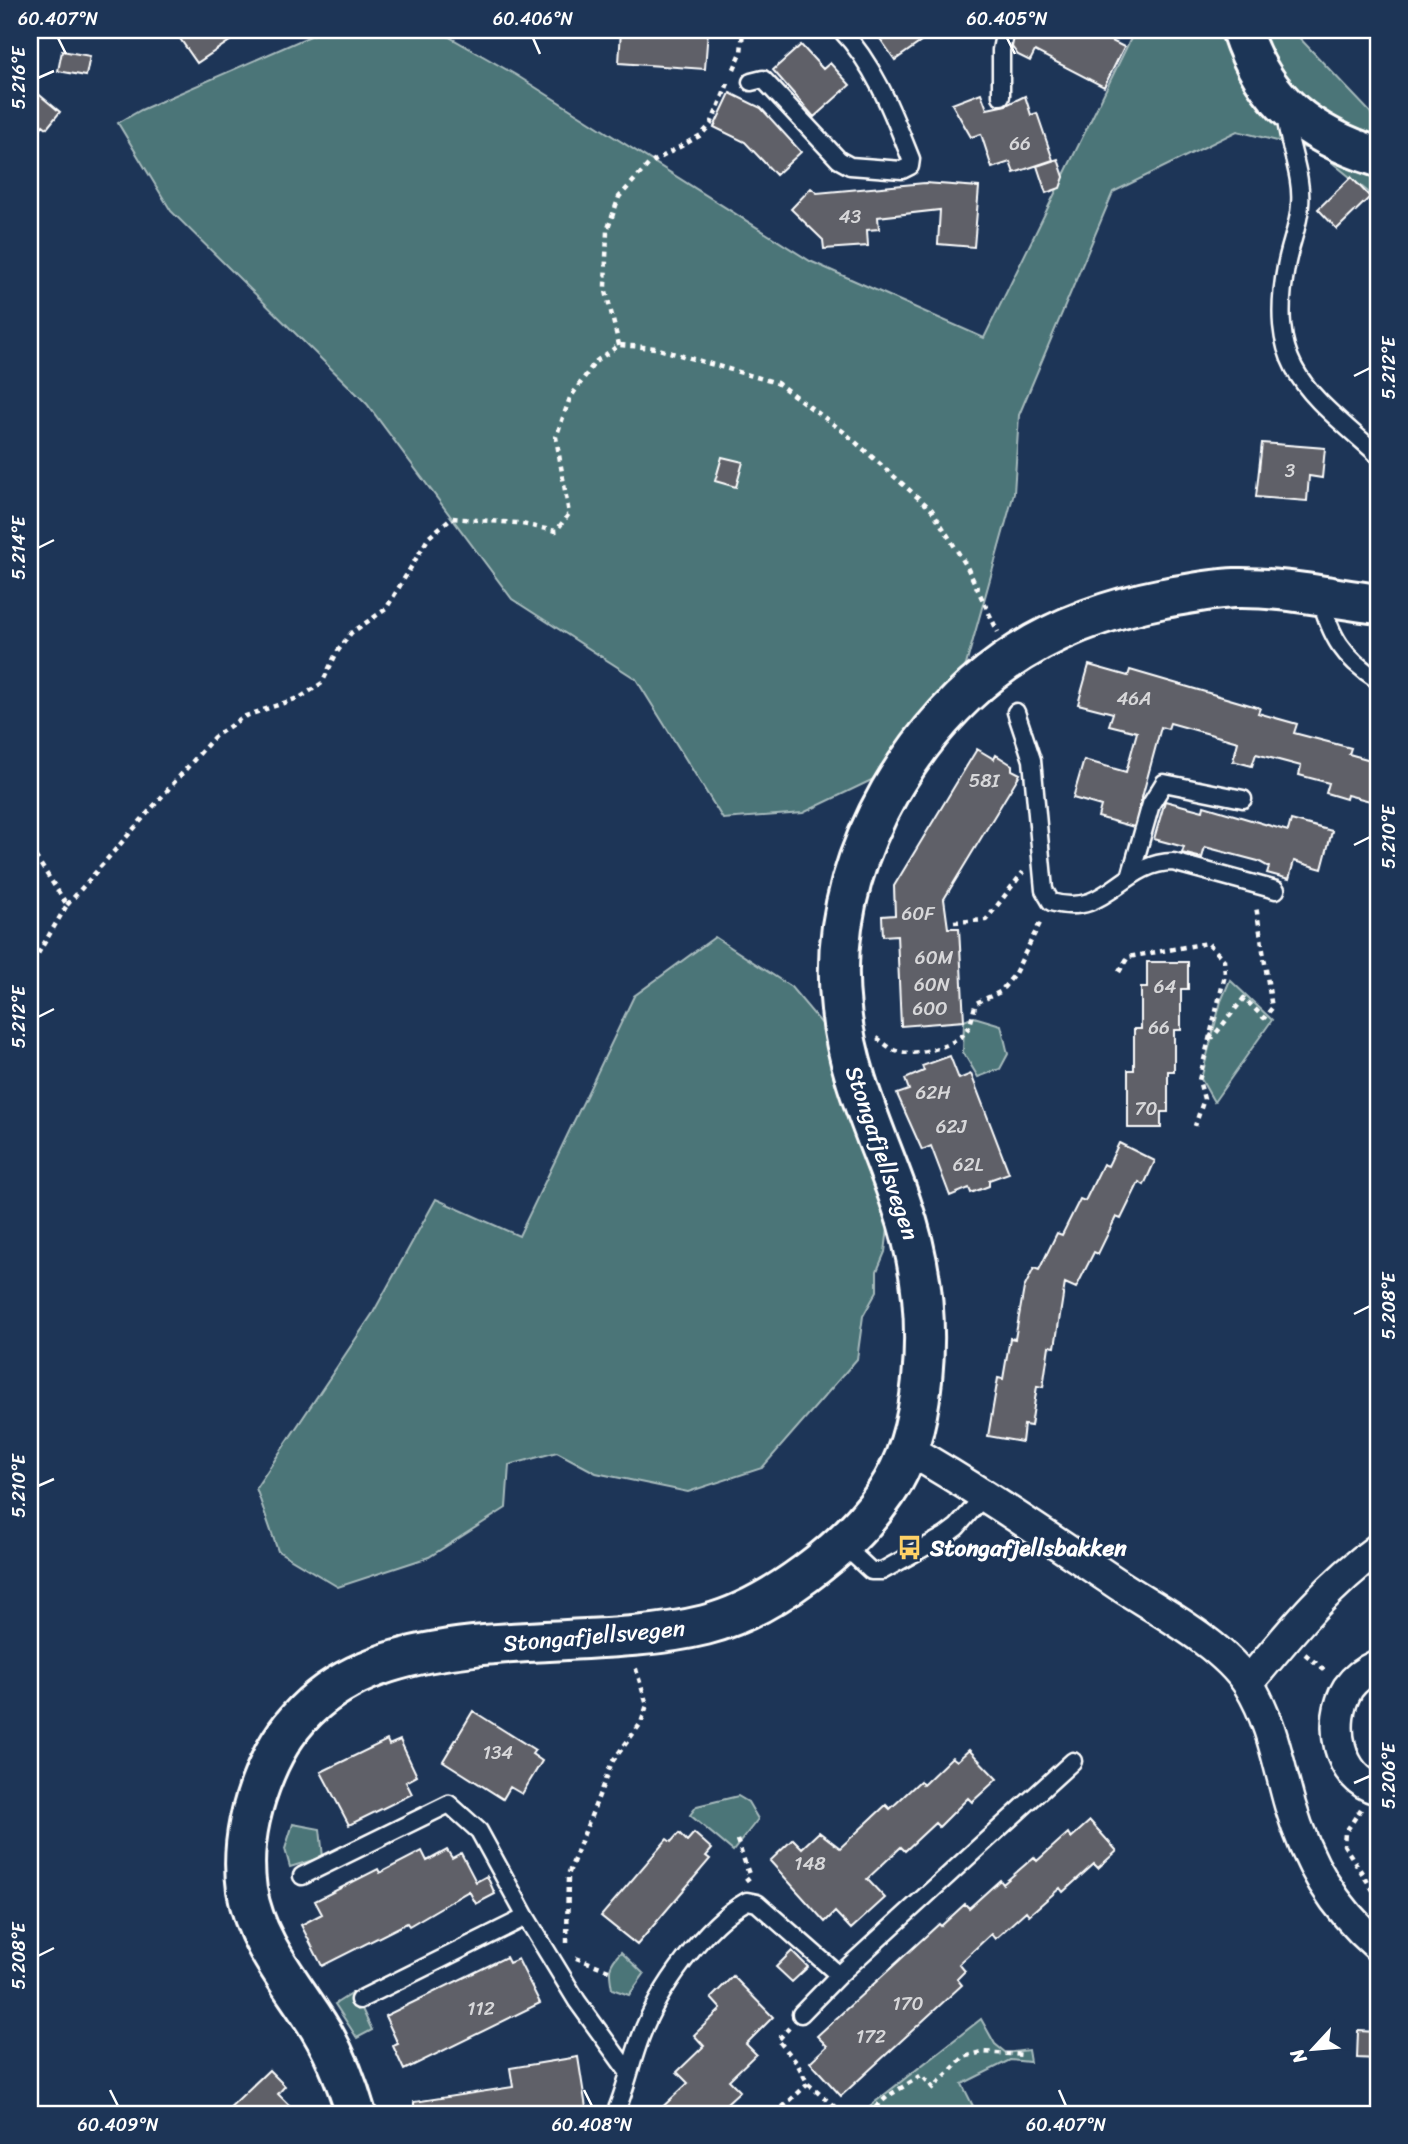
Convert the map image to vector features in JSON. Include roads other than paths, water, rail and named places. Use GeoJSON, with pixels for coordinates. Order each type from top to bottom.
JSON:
{"type":"FeatureCollection","features":[{"type":"Feature","properties":{"kind":"street"},"geometry":{"type":"LineString","coordinates":[[1241,30],[1257,69],[1284,108],[1338,144],[1378,158]]}},
{"type":"Feature","properties":{"kind":"street","name":"Stongafjellsvegen"},"geometry":{"type":"LineString","coordinates":[[356,2114],[334,2052],[260,1934],[248,1899],[244,1863],[247,1825],[272,1755],[295,1723],[316,1699],[339,1682],[389,1662],[475,1647],[681,1630],[711,1624],[772,1596],[841,1543],[885,1496],[909,1450],[920,1399],[924,1360],[920,1277],[900,1200],[853,1078],[840,1005],[842,924],[855,866],[869,830],[904,768],[953,707],[978,681],[1012,655],[1046,635],[1113,610],[1172,597],[1233,588],[1378,604]]}},
{"type":"Feature","properties":{"kind":"street"},"geometry":{"type":"LineString","coordinates":[[909,1450],[1201,1639],[1228,1660],[1248,1683],[1274,1739],[1293,1814],[1316,1875],[1353,1925],[1378,1946]]}},
{"type":"Feature","properties":{"kind":"street"},"geometry":{"type":"LineString","coordinates":[[1248,1683],[1313,1607],[1378,1549]]}},
{"type":"Feature","properties":{"kind":"street"},"geometry":{"type":"LineString","coordinates":[[1377,1789],[1357,1780],[1349,1770],[1340,1749],[1338,1730],[1347,1690],[1359,1677],[1378,1665]]}},
{"type":"Feature","properties":{"kind":"lane"},"geometry":{"type":"LineString","coordinates":[[751,82],[763,79],[824,146],[849,166],[902,170],[910,166],[911,159],[886,98],[861,55],[842,30]]}},
{"type":"Feature","properties":{"kind":"lane"},"geometry":{"type":"LineString","coordinates":[[1001,96],[1001,50],[1005,30]]}},
{"type":"Feature","properties":{"kind":"lane"},"geometry":{"type":"LineString","coordinates":[[1284,108],[1286,135],[1299,181],[1300,205],[1281,300],[1286,345],[1305,387],[1322,408],[1378,455]]}},
{"type":"Feature","properties":{"kind":"lane"},"geometry":{"type":"LineString","coordinates":[[1320,596],[1336,643],[1362,670],[1378,680]]}},
{"type":"Feature","properties":{"kind":"lane"},"geometry":{"type":"LineString","coordinates":[[1016,712],[1032,760],[1044,890],[1051,902],[1076,906],[1097,901],[1131,874],[1160,862],[1173,862],[1276,890]]}},
{"type":"Feature","properties":{"kind":"lane"},"geometry":{"type":"LineString","coordinates":[[1131,874],[1151,804],[1164,783],[1243,799]]}},
{"type":"Feature","properties":{"kind":"lane"},"geometry":{"type":"LineString","coordinates":[[841,1543],[870,1572],[881,1571],[951,1531],[983,1497]]}},
{"type":"Feature","properties":{"kind":"lane"},"geometry":{"type":"LineString","coordinates":[[801,2014],[839,1975],[1073,1761]]}},
{"type":"Feature","properties":{"kind":"lane"},"geometry":{"type":"LineString","coordinates":[[302,1876],[449,1804],[480,1831],[526,1917],[577,2001],[629,2073]]}},
{"type":"Feature","properties":{"kind":"lane"},"geometry":{"type":"LineString","coordinates":[[615,2114],[641,2035],[657,2002],[684,1962],[725,1916],[747,1901],[757,1903],[771,1914],[839,1975]]}},
{"type":"Feature","properties":{"kind":"lane"},"geometry":{"type":"LineString","coordinates":[[359,2000],[526,1917]]}},
{"type":"Feature","properties":{"kind":"place","name":"Stongafjellsbakken"},"geometry":{"type":"Point","coordinates":[910,1548]}}]}
